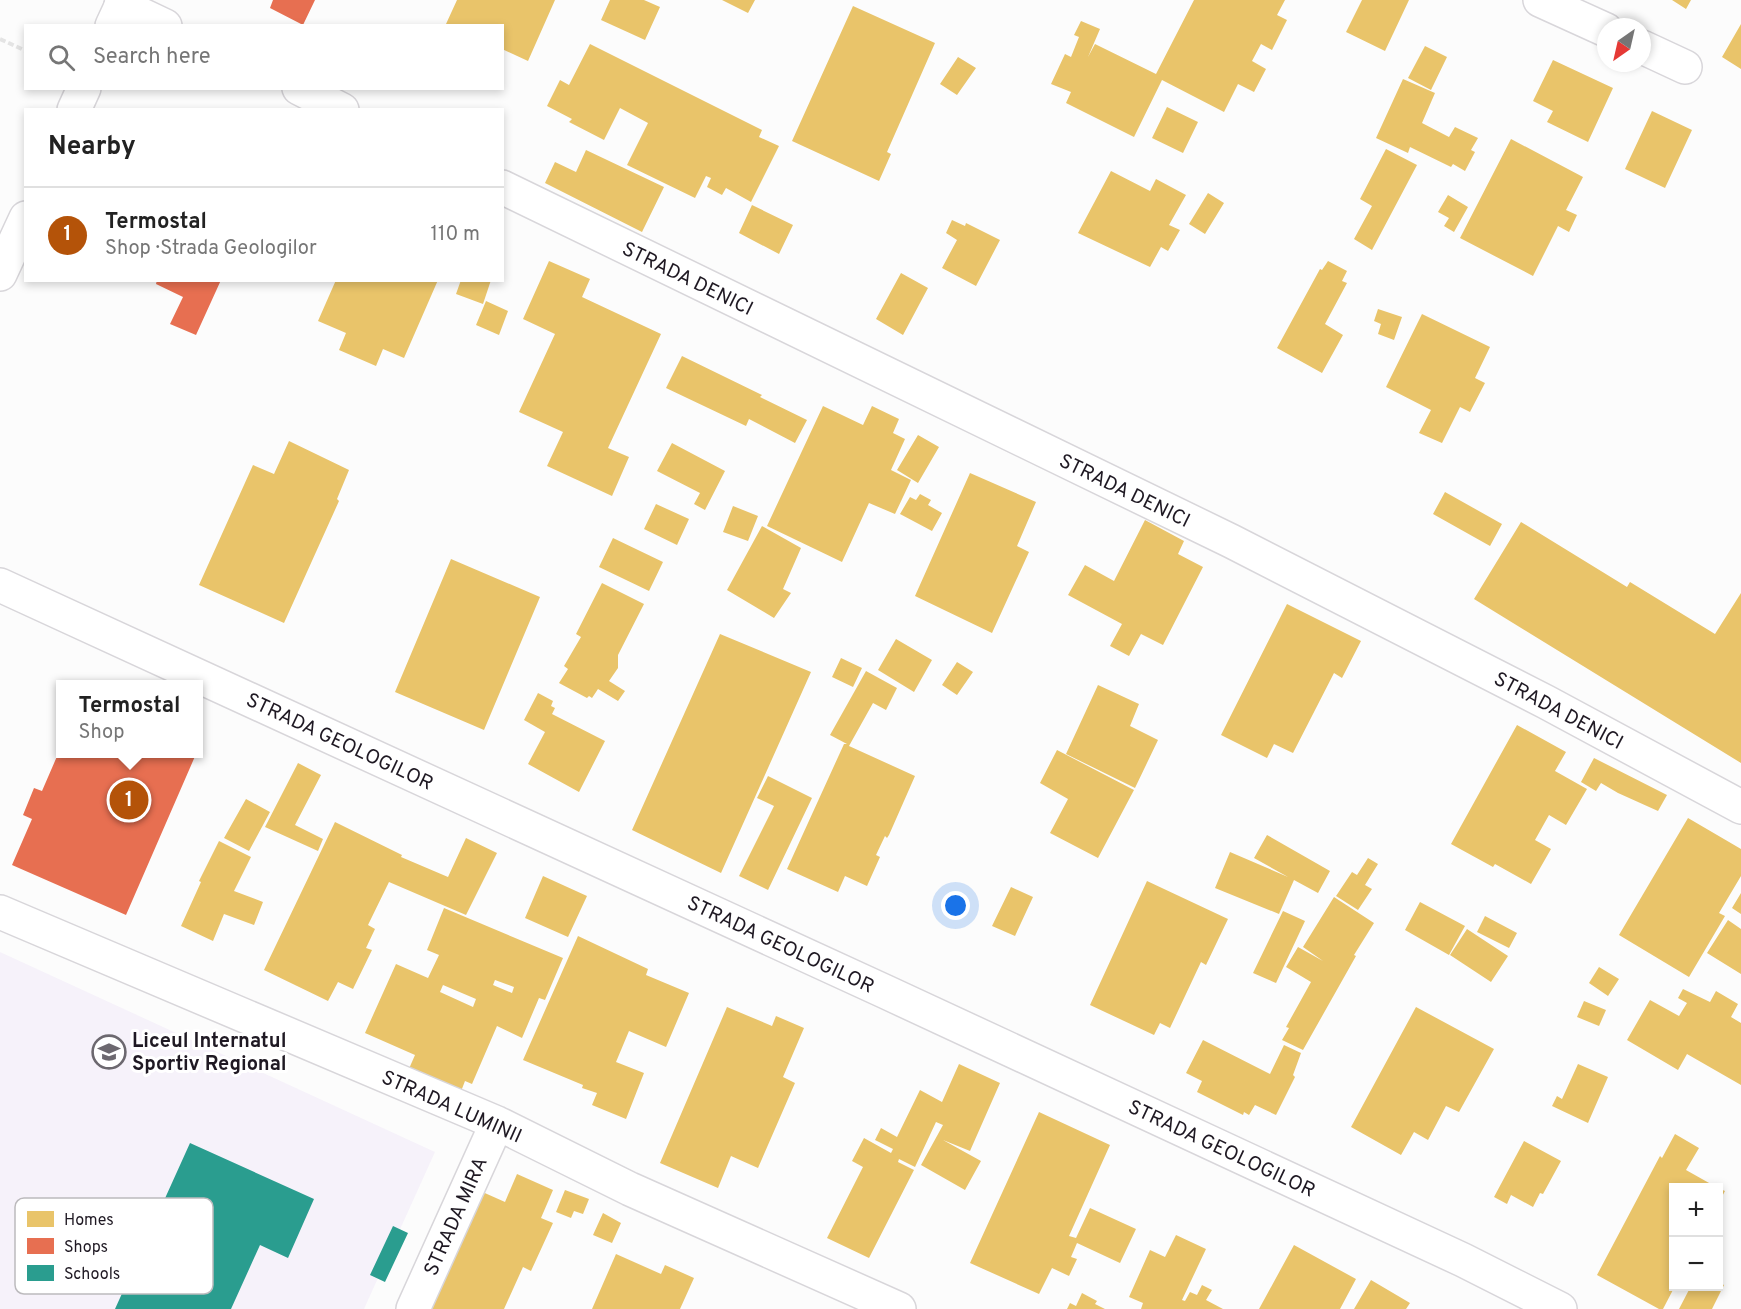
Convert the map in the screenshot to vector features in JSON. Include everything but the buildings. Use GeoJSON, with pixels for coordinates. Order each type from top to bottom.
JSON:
{"type":"FeatureCollection","features":[{"type":"Feature","properties":{"kind":"street"},"geometry":{"type":"LineString","coordinates":[[1540,0],[1597,26]]}},
{"type":"Feature","properties":{"kind":"street"},"geometry":{"type":"LineString","coordinates":[[119,10],[159,24]]}},
{"type":"Feature","properties":{"kind":"street"},"geometry":{"type":"LineString","coordinates":[[1651,51],[1685,67]]}},
{"type":"Feature","properties":{"kind":"street"},"geometry":{"type":"LineString","coordinates":[[75,108],[83,90]]}},
{"type":"Feature","properties":{"kind":"street"},"geometry":{"type":"LineString","coordinates":[[302,90],[338,108]]}},
{"type":"Feature","properties":{"kind":"street","name":"STRADA DENICI"},"geometry":{"type":"LineString","coordinates":[[504,189],[1231,541],[1546,702],[1741,807]]}},
{"type":"Feature","properties":{"kind":"street"},"geometry":{"type":"LineString","coordinates":[[0,274],[24,222]]}},
{"type":"Feature","properties":{"kind":"street","name":"STRADA GEOLOGILOR"},"geometry":{"type":"LineString","coordinates":[[0,585],[886,992],[1452,1255],[1560,1309]]}},
{"type":"Feature","properties":{"kind":"street","name":"STRADA LUMINII"},"geometry":{"type":"LineString","coordinates":[[0,912],[497,1124],[630,1189],[899,1309]]}},
{"type":"Feature","properties":{"kind":"street","name":"STRADA MIRA"},"geometry":{"type":"LineString","coordinates":[[413,1309],[497,1124]]}},
{"type":"Feature","properties":{"kind":"path"},"geometry":{"type":"LineString","coordinates":[[0,39],[24,50]]}},
{"type":"Feature","properties":{"kind":"shaded area","name":"Liceul Internatul Sportiv Regional"},"geometry":{"type":"Polygon","coordinates":[[[0,952],[435,1152],[364,1309],[0,1309],[0,952]]]}},
{"type":"Feature","properties":{"kind":"place","name":"Termostal"},"geometry":{"type":"Point","coordinates":[129,800]}},
{"type":"Feature","properties":{"kind":"place","name":"Liceul Internatul Sportiv Regional"},"geometry":{"type":"Point","coordinates":[109,1052]}}]}
